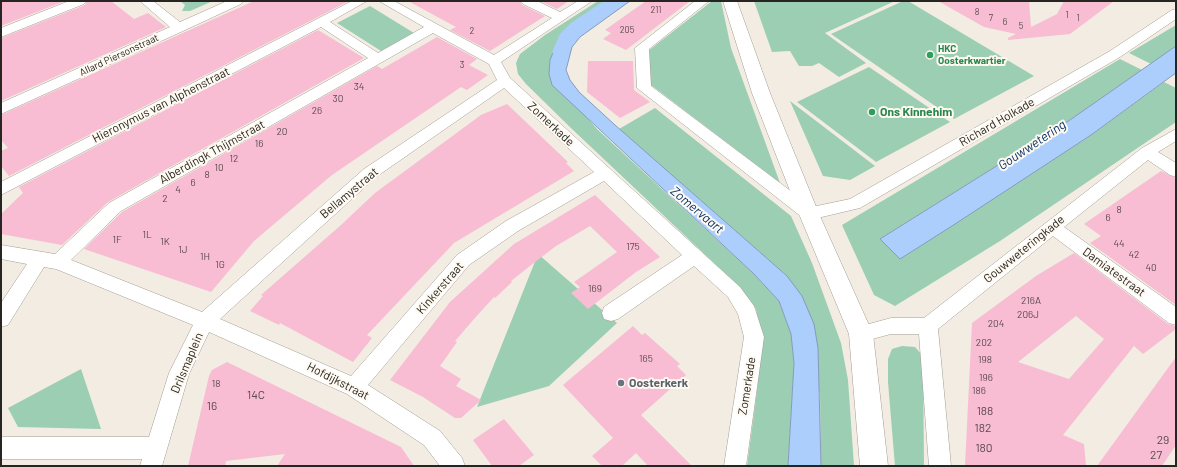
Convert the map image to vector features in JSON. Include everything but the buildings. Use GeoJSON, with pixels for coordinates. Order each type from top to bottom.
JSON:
{"type":"FeatureCollection","features":[{"type":"Feature","properties":{"kind":"street"},"geometry":{"type":"LineString","coordinates":[[1,33],[80,1]]}},
{"type":"Feature","properties":{"kind":"street"},"geometry":{"type":"LineString","coordinates":[[146,1],[179,28]]}},
{"type":"Feature","properties":{"kind":"street","name":"Allard Piersonstraat"},"geometry":{"type":"LineString","coordinates":[[1,109],[238,1]]}},
{"type":"Feature","properties":{"kind":"street","name":"Hieronymus van Alphenstraat"},"geometry":{"type":"LineString","coordinates":[[1,189],[361,1]]}},
{"type":"Feature","properties":{"kind":"street"},"geometry":{"type":"LineString","coordinates":[[385,1],[494,61],[586,1]]}},
{"type":"Feature","properties":{"kind":"street"},"geometry":{"type":"LineString","coordinates":[[527,1],[560,17]]}},
{"type":"Feature","properties":{"kind":"street"},"geometry":{"type":"LineString","coordinates":[[703,1],[642,48],[644,88],[809,214]]}},
{"type":"Feature","properties":{"kind":"street"},"geometry":{"type":"LineString","coordinates":[[730,1],[761,93],[809,214],[861,334],[874,466]]}},
{"type":"Feature","properties":{"kind":"street","name":"Richard Holkade"},"geometry":{"type":"LineString","coordinates":[[809,214],[854,204],[1115,54],[1176,13]]}},
{"type":"Feature","properties":{"kind":"street"},"geometry":{"type":"LineString","coordinates":[[322,22],[377,58]]}},
{"type":"Feature","properties":{"kind":"street","name":"Alberdingk Thijmstraat"},"geometry":{"type":"LineString","coordinates":[[58,262],[115,207],[432,28]]}},
{"type":"Feature","properties":{"kind":"street","name":"Zomerkade"},"geometry":{"type":"LineString","coordinates":[[494,61],[505,81],[734,292],[747,312],[754,337],[735,466]]}},
{"type":"Feature","properties":{"kind":"street","name":"Bellamystraat"},"geometry":{"type":"LineString","coordinates":[[205,321],[370,173],[505,81]]}},
{"type":"Feature","properties":{"kind":"street","name":"Gouwweteringkade"},"geometry":{"type":"LineString","coordinates":[[928,326],[1147,152],[1176,134]]}},
{"type":"Feature","properties":{"kind":"street"},"geometry":{"type":"LineString","coordinates":[[1147,152],[1176,171]]}},
{"type":"Feature","properties":{"kind":"street","name":"Kinkerstraat"},"geometry":{"type":"LineString","coordinates":[[354,387],[463,260],[512,226],[605,173]]}},
{"type":"Feature","properties":{"kind":"street","name":"Damiatestraat"},"geometry":{"type":"LineString","coordinates":[[1052,227],[1176,318]]}},
{"type":"Feature","properties":{"kind":"street","name":"Drilsmaplein"},"geometry":{"type":"LineString","coordinates":[[1,252],[58,262],[205,321],[179,373],[153,457],[1,448]]}},
{"type":"Feature","properties":{"kind":"street"},"geometry":{"type":"LineString","coordinates":[[611,313],[694,256]]}},
{"type":"Feature","properties":{"kind":"street"},"geometry":{"type":"LineString","coordinates":[[1,319],[40,259]]}},
{"type":"Feature","properties":{"kind":"street","name":"Hofdijkstraat"},"geometry":{"type":"LineString","coordinates":[[205,321],[354,387],[432,438],[454,466]]}},
{"type":"Feature","properties":{"kind":"street"},"geometry":{"type":"LineString","coordinates":[[861,334],[891,326],[928,326],[940,466]]}},
{"type":"Feature","properties":{"kind":"green space"},"geometry":{"type":"Polygon","coordinates":[[[180,1],[213,1],[190,11],[182,11],[185,5],[180,1]]]}},
{"type":"Feature","properties":{"kind":"green space"},"geometry":{"type":"Polygon","coordinates":[[[598,1],[611,1],[568,33],[556,45],[550,60],[549,74],[597,129],[754,274],[779,301],[791,334],[794,363],[788,466],[747,466],[757,391],[761,335],[756,309],[733,281],[572,129],[526,84],[518,74],[516,63],[520,54],[545,35],[598,1]]]}},
{"type":"Feature","properties":{"kind":"green space"},"geometry":{"type":"Polygon","coordinates":[[[712,1],[721,1],[731,48],[780,183],[651,85],[648,51],[712,1]]]}},
{"type":"Feature","properties":{"kind":"green space"},"geometry":{"type":"Polygon","coordinates":[[[754,1],[895,1],[825,33],[866,63],[839,77],[819,63],[812,66],[799,66],[790,51],[772,52],[754,1]]]}},
{"type":"Feature","properties":{"kind":"green space","name":"HKC Oosterkwartier"},"geometry":{"type":"Polygon","coordinates":[[[903,1],[908,1],[1034,76],[954,119],[831,34],[903,1]]]}},
{"type":"Feature","properties":{"kind":"green space"},"geometry":{"type":"Polygon","coordinates":[[[370,6],[414,33],[381,51],[337,23],[370,6]]]}},
{"type":"Feature","properties":{"kind":"green space"},"geometry":{"type":"Polygon","coordinates":[[[1176,25],[1176,46],[1151,64],[1129,53],[1176,25]]]}},
{"type":"Feature","properties":{"kind":"green space"},"geometry":{"type":"Polygon","coordinates":[[[1120,59],[1142,70],[1070,120],[880,239],[900,259],[1091,135],[1164,82],[1176,88],[1176,122],[1000,241],[895,306],[874,295],[842,225],[1120,59]]]}},
{"type":"Feature","properties":{"kind":"green space","name":"Ons Kinnehim"},"geometry":{"type":"Polygon","coordinates":[[[869,67],[950,122],[876,162],[797,102],[869,67]]]}},
{"type":"Feature","properties":{"kind":"green space"},"geometry":{"type":"Polygon","coordinates":[[[790,101],[875,166],[850,180],[823,176],[790,101]]]}},
{"type":"Feature","properties":{"kind":"green space"},"geometry":{"type":"Polygon","coordinates":[[[655,108],[791,216],[812,263],[841,343],[848,380],[854,466],[821,466],[820,395],[787,276],[619,129],[655,108]]]}},
{"type":"Feature","properties":{"kind":"green space"},"geometry":{"type":"Polygon","coordinates":[[[538,254],[617,323],[549,386],[477,407],[538,254]]]}},
{"type":"Feature","properties":{"kind":"green space"},"geometry":{"type":"Polygon","coordinates":[[[902,346],[915,347],[923,356],[924,466],[895,466],[888,382],[888,359],[892,349],[902,346]]]}},
{"type":"Feature","properties":{"kind":"green space"},"geometry":{"type":"Polygon","coordinates":[[[81,369],[101,429],[18,427],[8,408],[81,369]]]}},
{"type":"Feature","properties":{"kind":"water"},"geometry":{"type":"Polygon","coordinates":[[[611,1],[630,1],[580,37],[572,47],[566,70],[570,80],[579,92],[615,125],[787,276],[802,296],[814,324],[818,348],[821,466],[788,466],[794,363],[791,334],[779,301],[754,274],[552,85],[549,74],[550,60],[556,45],[568,33],[611,1]]]}},
{"type":"Feature","properties":{"kind":"water","name":"Gouwwetering"},"geometry":{"type":"Polygon","coordinates":[[[1176,46],[1176,73],[1091,135],[952,226],[900,259],[880,239],[1070,120],[1176,46]]]}},
{"type":"Feature","properties":{"kind":"waterway","name":"Zomervaart"},"geometry":{"type":"LineString","coordinates":[[561,52],[566,38],[577,26],[615,1]]}},
{"type":"Feature","properties":{"kind":"place","name":"HKC Oosterkwartier"},"geometry":{"type":"Point","coordinates":[930,55]}},
{"type":"Feature","properties":{"kind":"place","name":"Ons Kinnehim"},"geometry":{"type":"Point","coordinates":[872,112]}},
{"type":"Feature","properties":{"kind":"place","name":"Oosterkerk"},"geometry":{"type":"Point","coordinates":[621,383]}}]}
